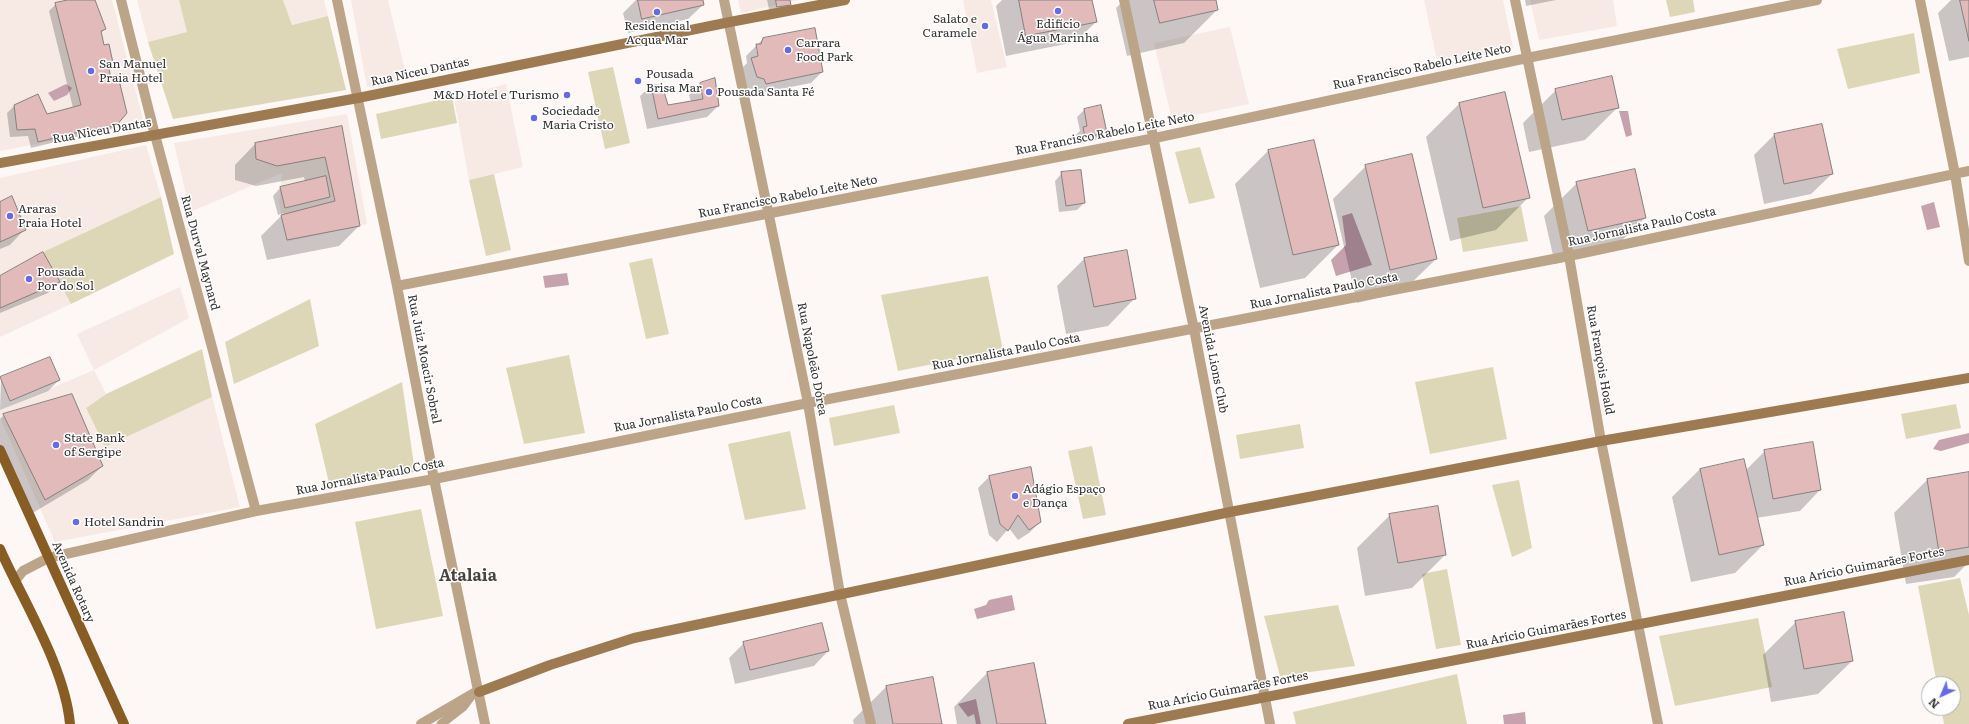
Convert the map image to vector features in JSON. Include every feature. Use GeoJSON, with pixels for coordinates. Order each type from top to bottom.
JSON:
{"type":"FeatureCollection","features":[{"type":"Feature","properties":{"kind":"main road","name":"Avenida Rotary"},"geometry":{"type":"LineString","coordinates":[[0,450],[124,724]]}},
{"type":"Feature","properties":{"kind":"main road"},"geometry":{"type":"LineString","coordinates":[[1,552],[54,665],[70,715],[70,724]]}},
{"type":"Feature","properties":{"kind":"street","name":"Rua Durval Maynard"},"geometry":{"type":"LineString","coordinates":[[121,0],[155,134],[256,511]]}},
{"type":"Feature","properties":{"kind":"street","name":"Rua Juiz Moacir Sobral"},"geometry":{"type":"LineString","coordinates":[[337,0],[397,286],[476,693],[485,724]]}},
{"type":"Feature","properties":{"kind":"street","name":"Rua Napoleão Dórea"},"geometry":{"type":"LineString","coordinates":[[724,0],[730,22],[808,403],[840,594],[871,724]]}},
{"type":"Feature","properties":{"kind":"street","name":"Rua Niceu Dantas"},"geometry":{"type":"LineString","coordinates":[[0,163],[358,98],[845,0]]}},
{"type":"Feature","properties":{"kind":"street","name":"Avenida Lions Club"},"geometry":{"type":"LineString","coordinates":[[1124,0],[1155,138],[1194,329],[1270,724]]}},
{"type":"Feature","properties":{"kind":"street","name":"Rua François Hoald"},"geometry":{"type":"LineString","coordinates":[[1515,0],[1569,256],[1601,442],[1658,724]]}},
{"type":"Feature","properties":{"kind":"street","name":"Rua Francisco Rabelo Leite Neto"},"geometry":{"type":"LineString","coordinates":[[397,286],[769,215],[1155,138],[1527,58],[1817,0]]}},
{"type":"Feature","properties":{"kind":"street"},"geometry":{"type":"LineString","coordinates":[[1920,0],[1955,174],[1969,261]]}},
{"type":"Feature","properties":{"kind":"street","name":"Rua Jornalista Paulo Costa"},"geometry":{"type":"LineString","coordinates":[[15,581],[23,572],[48,558],[256,511],[434,479],[808,403],[1569,256],[1969,171]]}},
{"type":"Feature","properties":{"kind":"street"},"geometry":{"type":"LineString","coordinates":[[421,724],[476,693],[550,665],[634,638],[1230,512],[1601,442],[1969,378]]}},
{"type":"Feature","properties":{"kind":"street","name":"Rua Arício Guimarães Fortes"},"geometry":{"type":"LineString","coordinates":[[1128,724],[1969,560]]}},
{"type":"Feature","properties":{"kind":"lane"},"geometry":{"type":"LineString","coordinates":[[441,724],[463,707],[476,693]]}},
{"type":"Feature","properties":{"kind":"shaded area"},"geometry":{"type":"Polygon","coordinates":[[[0,0],[112,0],[144,123],[0,151],[0,0]]]}},
{"type":"Feature","properties":{"kind":"shaded area"},"geometry":{"type":"Polygon","coordinates":[[[137,0],[179,0],[188,32],[148,42],[137,0]]]}},
{"type":"Feature","properties":{"kind":"shaded area"},"geometry":{"type":"Polygon","coordinates":[[[179,0],[283,0],[292,25],[328,16],[346,90],[173,119],[148,42],[187,32],[179,0]]]}},
{"type":"Feature","properties":{"kind":"shaded area"},"geometry":{"type":"Polygon","coordinates":[[[283,0],[324,0],[328,16],[292,25],[283,0]]]}},
{"type":"Feature","properties":{"kind":"shaded area"},"geometry":{"type":"Polygon","coordinates":[[[351,0],[388,0],[407,79],[367,87],[351,0]]]}},
{"type":"Feature","properties":{"kind":"shaded area"},"geometry":{"type":"Polygon","coordinates":[[[738,0],[799,0],[741,13],[738,0]]]}},
{"type":"Feature","properties":{"kind":"shaded area"},"geometry":{"type":"Polygon","coordinates":[[[963,0],[991,0],[1007,67],[977,73],[963,0]]]}},
{"type":"Feature","properties":{"kind":"shaded area"},"geometry":{"type":"Polygon","coordinates":[[[1424,0],[1503,0],[1513,48],[1437,60],[1424,0]]]}},
{"type":"Feature","properties":{"kind":"shaded area"},"geometry":{"type":"Polygon","coordinates":[[[1530,0],[1613,0],[1617,26],[1539,40],[1530,0]]]}},
{"type":"Feature","properties":{"kind":"shaded area"},"geometry":{"type":"Polygon","coordinates":[[[1666,0],[1693,0],[1695,12],[1670,17],[1666,0]]]}},
{"type":"Feature","properties":{"kind":"shaded area"},"geometry":{"type":"Polygon","coordinates":[[[1230,27],[1249,104],[1172,120],[1154,43],[1230,27]]]}},
{"type":"Feature","properties":{"kind":"shaded area"},"geometry":{"type":"Polygon","coordinates":[[[1914,33],[1920,73],[1848,89],[1837,49],[1914,33]]]}},
{"type":"Feature","properties":{"kind":"shaded area"},"geometry":{"type":"Polygon","coordinates":[[[613,67],[630,143],[605,149],[588,72],[613,67]]]}},
{"type":"Feature","properties":{"kind":"shaded area"},"geometry":{"type":"Polygon","coordinates":[[[66,84],[72,88],[67,95],[54,101],[48,93],[66,84]]]}},
{"type":"Feature","properties":{"kind":"shaded area"},"geometry":{"type":"Polygon","coordinates":[[[506,84],[523,167],[469,180],[454,98],[506,84]]]}},
{"type":"Feature","properties":{"kind":"shaded area"},"geometry":{"type":"Polygon","coordinates":[[[452,97],[457,123],[381,139],[376,114],[452,97]]]}},
{"type":"Feature","properties":{"kind":"shaded area"},"geometry":{"type":"Polygon","coordinates":[[[1619,111],[1628,111],[1632,135],[1626,137],[1619,111]]]}},
{"type":"Feature","properties":{"kind":"shaded area"},"geometry":{"type":"Polygon","coordinates":[[[347,114],[367,224],[287,242],[279,202],[282,173],[190,212],[174,143],[347,114]]]}},
{"type":"Feature","properties":{"kind":"shaded area"},"geometry":{"type":"Polygon","coordinates":[[[146,145],[161,197],[43,252],[71,304],[0,337],[0,178],[146,145]]]}},
{"type":"Feature","properties":{"kind":"shaded area"},"geometry":{"type":"Polygon","coordinates":[[[1200,147],[1215,198],[1189,204],[1175,152],[1200,147]]]}},
{"type":"Feature","properties":{"kind":"shaded area"},"geometry":{"type":"Polygon","coordinates":[[[494,174],[511,250],[486,256],[469,180],[494,174]]]}},
{"type":"Feature","properties":{"kind":"shaded area"},"geometry":{"type":"Polygon","coordinates":[[[161,197],[174,254],[71,304],[43,252],[161,197]]]}},
{"type":"Feature","properties":{"kind":"shaded area"},"geometry":{"type":"Polygon","coordinates":[[[1934,202],[1940,227],[1927,230],[1921,206],[1934,202]]]}},
{"type":"Feature","properties":{"kind":"shaded area"},"geometry":{"type":"Polygon","coordinates":[[[1521,206],[1528,241],[1463,252],[1457,218],[1521,206]]]}},
{"type":"Feature","properties":{"kind":"shaded area"},"geometry":{"type":"Polygon","coordinates":[[[1352,213],[1372,265],[1336,276],[1331,260],[1346,245],[1342,216],[1352,213]]]}},
{"type":"Feature","properties":{"kind":"shaded area"},"geometry":{"type":"Polygon","coordinates":[[[652,258],[669,334],[646,339],[629,263],[652,258]]]}},
{"type":"Feature","properties":{"kind":"shaded area"},"geometry":{"type":"Polygon","coordinates":[[[567,273],[569,285],[545,288],[543,276],[567,273]]]}},
{"type":"Feature","properties":{"kind":"shaded area"},"geometry":{"type":"Polygon","coordinates":[[[988,276],[1003,350],[898,371],[881,295],[988,276]]]}},
{"type":"Feature","properties":{"kind":"shaded area"},"geometry":{"type":"Polygon","coordinates":[[[180,287],[189,318],[94,370],[77,334],[180,287]]]}},
{"type":"Feature","properties":{"kind":"shaded area"},"geometry":{"type":"Polygon","coordinates":[[[310,299],[319,346],[234,384],[225,342],[310,299]]]}},
{"type":"Feature","properties":{"kind":"shaded area"},"geometry":{"type":"Polygon","coordinates":[[[202,349],[212,397],[105,447],[86,408],[106,394],[202,349]]]}},
{"type":"Feature","properties":{"kind":"shaded area"},"geometry":{"type":"Polygon","coordinates":[[[569,355],[585,433],[524,444],[506,368],[569,355]]]}},
{"type":"Feature","properties":{"kind":"shaded area"},"geometry":{"type":"Polygon","coordinates":[[[1493,367],[1507,439],[1430,454],[1415,382],[1493,367]]]}},
{"type":"Feature","properties":{"kind":"shaded area"},"geometry":{"type":"Polygon","coordinates":[[[94,370],[106,394],[86,408],[105,447],[212,397],[240,507],[55,542],[0,418],[0,410],[94,370]]]}},
{"type":"Feature","properties":{"kind":"shaded area"},"geometry":{"type":"Polygon","coordinates":[[[402,382],[415,472],[329,483],[315,424],[402,382]]]}},
{"type":"Feature","properties":{"kind":"shaded area"},"geometry":{"type":"Polygon","coordinates":[[[1956,404],[1961,428],[1906,439],[1901,414],[1956,404]]]}},
{"type":"Feature","properties":{"kind":"shaded area"},"geometry":{"type":"Polygon","coordinates":[[[894,405],[900,433],[834,446],[829,418],[894,405]]]}},
{"type":"Feature","properties":{"kind":"shaded area"},"geometry":{"type":"Polygon","coordinates":[[[1300,424],[1304,448],[1240,459],[1236,435],[1300,424]]]}},
{"type":"Feature","properties":{"kind":"shaded area"},"geometry":{"type":"Polygon","coordinates":[[[790,431],[806,509],[745,520],[728,444],[790,431]]]}},
{"type":"Feature","properties":{"kind":"shaded area"},"geometry":{"type":"Polygon","coordinates":[[[1969,433],[1969,443],[1941,451],[1933,449],[1939,440],[1969,433]]]}},
{"type":"Feature","properties":{"kind":"shaded area"},"geometry":{"type":"Polygon","coordinates":[[[1092,446],[1106,515],[1083,519],[1068,451],[1092,446]]]}},
{"type":"Feature","properties":{"kind":"shaded area"},"geometry":{"type":"Polygon","coordinates":[[[1519,480],[1532,548],[1512,557],[1492,485],[1519,480]]]}},
{"type":"Feature","properties":{"kind":"shaded area"},"geometry":{"type":"Polygon","coordinates":[[[421,509],[443,616],[376,629],[355,522],[421,509]]]}},
{"type":"Feature","properties":{"kind":"shaded area"},"geometry":{"type":"Polygon","coordinates":[[[1447,569],[1461,645],[1436,649],[1422,574],[1447,569]]]}},
{"type":"Feature","properties":{"kind":"shaded area"},"geometry":{"type":"Polygon","coordinates":[[[1960,578],[1969,615],[1969,724],[1944,724],[1942,716],[1961,716],[1961,676],[1935,676],[1918,586],[1960,578]]]}},
{"type":"Feature","properties":{"kind":"shaded area"},"geometry":{"type":"Polygon","coordinates":[[[1012,595],[1015,610],[977,619],[974,609],[986,605],[989,600],[1012,595]]]}},
{"type":"Feature","properties":{"kind":"shaded area"},"geometry":{"type":"Polygon","coordinates":[[[1338,605],[1355,666],[1280,676],[1264,616],[1338,605]]]}},
{"type":"Feature","properties":{"kind":"shaded area"},"geometry":{"type":"Polygon","coordinates":[[[1758,618],[1772,687],[1675,706],[1659,636],[1758,618]]]}},
{"type":"Feature","properties":{"kind":"shaded area"},"geometry":{"type":"Polygon","coordinates":[[[1457,674],[1467,724],[1296,724],[1293,712],[1457,674]]]}},
{"type":"Feature","properties":{"kind":"shaded area"},"geometry":{"type":"Polygon","coordinates":[[[976,699],[981,724],[976,724],[974,714],[968,717],[958,704],[976,699]]]}},
{"type":"Feature","properties":{"kind":"shaded area"},"geometry":{"type":"Polygon","coordinates":[[[1525,712],[1526,724],[1504,724],[1503,715],[1525,712]]]}},
{"type":"Feature","properties":{"kind":"building","name":"San Manuel Praia Hotel"},"geometry":{"type":"Polygon","coordinates":[[[68,0],[95,0],[106,29],[101,31],[104,45],[109,44],[113,63],[108,65],[111,78],[118,76],[127,113],[116,126],[88,130],[38,142],[35,129],[17,130],[14,105],[38,94],[47,114],[81,105],[55,3],[68,0]]]}},
{"type":"Feature","properties":{"kind":"building","name":"Residencial Acqua Mar"},"geometry":{"type":"Polygon","coordinates":[[[638,0],[703,0],[704,5],[642,19],[638,0]]]}},
{"type":"Feature","properties":{"kind":"building"},"geometry":{"type":"Polygon","coordinates":[[[776,0],[790,0],[791,5],[777,7],[776,0]]]}},
{"type":"Feature","properties":{"kind":"building","name":"Edifício Água Marinha"},"geometry":{"type":"Polygon","coordinates":[[[1019,0],[1092,0],[1097,22],[1026,36],[1019,0]]]}},
{"type":"Feature","properties":{"kind":"building"},"geometry":{"type":"Polygon","coordinates":[[[1154,0],[1216,0],[1218,10],[1160,23],[1154,0]]]}},
{"type":"Feature","properties":{"kind":"building"},"geometry":{"type":"Polygon","coordinates":[[[1960,0],[1969,0],[1969,41],[1960,0]]]}},
{"type":"Feature","properties":{"kind":"building","name":"Carrara Food Park"},"geometry":{"type":"Polygon","coordinates":[[[815,28],[823,72],[766,84],[764,79],[757,77],[751,58],[758,56],[756,44],[761,44],[763,38],[815,28]]]}},
{"type":"Feature","properties":{"kind":"building"},"geometry":{"type":"Polygon","coordinates":[[[1612,76],[1619,108],[1562,120],[1555,89],[1612,76]]]}},
{"type":"Feature","properties":{"kind":"building","name":"Pousada Santa Fé"},"geometry":{"type":"Polygon","coordinates":[[[715,78],[719,106],[658,119],[651,85],[662,85],[668,105],[703,99],[700,83],[715,78]]]}},
{"type":"Feature","properties":{"kind":"building"},"geometry":{"type":"Polygon","coordinates":[[[1505,92],[1530,198],[1483,208],[1459,103],[1505,92]]]}},
{"type":"Feature","properties":{"kind":"building"},"geometry":{"type":"Polygon","coordinates":[[[1101,105],[1107,133],[1085,137],[1083,127],[1087,126],[1084,109],[1101,105]]]}},
{"type":"Feature","properties":{"kind":"building"},"geometry":{"type":"Polygon","coordinates":[[[1822,124],[1833,174],[1784,184],[1774,134],[1822,124]]]}},
{"type":"Feature","properties":{"kind":"building"},"geometry":{"type":"Polygon","coordinates":[[[342,126],[360,226],[287,240],[281,215],[335,201],[325,157],[277,166],[256,159],[255,143],[342,126]]]}},
{"type":"Feature","properties":{"kind":"building"},"geometry":{"type":"Polygon","coordinates":[[[1314,140],[1339,245],[1293,255],[1268,150],[1314,140]]]}},
{"type":"Feature","properties":{"kind":"building"},"geometry":{"type":"Polygon","coordinates":[[[1412,154],[1437,259],[1390,270],[1365,165],[1412,154]]]}},
{"type":"Feature","properties":{"kind":"building"},"geometry":{"type":"Polygon","coordinates":[[[1635,169],[1646,218],[1588,231],[1576,182],[1635,169]]]}},
{"type":"Feature","properties":{"kind":"building"},"geometry":{"type":"Polygon","coordinates":[[[1081,170],[1085,203],[1066,206],[1061,172],[1081,170]]]}},
{"type":"Feature","properties":{"kind":"building"},"geometry":{"type":"Polygon","coordinates":[[[326,176],[330,197],[285,208],[280,187],[326,176]]]}},
{"type":"Feature","properties":{"kind":"building","name":"Araras Praia Hotel"},"geometry":{"type":"Polygon","coordinates":[[[12,196],[26,230],[0,242],[0,202],[12,196]]]}},
{"type":"Feature","properties":{"kind":"building"},"geometry":{"type":"Polygon","coordinates":[[[1127,250],[1136,299],[1094,307],[1084,258],[1127,250]]]}},
{"type":"Feature","properties":{"kind":"building","name":"Pousada Por do Sol"},"geometry":{"type":"Polygon","coordinates":[[[43,252],[60,282],[0,308],[0,276],[43,252]]]}},
{"type":"Feature","properties":{"kind":"building"},"geometry":{"type":"Polygon","coordinates":[[[50,357],[60,380],[10,401],[0,377],[50,357]]]}},
{"type":"Feature","properties":{"kind":"building","name":"State Bank of Sergipe"},"geometry":{"type":"Polygon","coordinates":[[[72,394],[103,466],[45,500],[3,414],[72,394]]]}},
{"type":"Feature","properties":{"kind":"building"},"geometry":{"type":"Polygon","coordinates":[[[1813,442],[1821,490],[1773,499],[1764,450],[1813,442]]]}},
{"type":"Feature","properties":{"kind":"building"},"geometry":{"type":"Polygon","coordinates":[[[1744,459],[1764,545],[1719,555],[1700,469],[1744,459]]]}},
{"type":"Feature","properties":{"kind":"building","name":"Adágio Espaço e Dança"},"geometry":{"type":"Polygon","coordinates":[[[1031,467],[1041,522],[1029,530],[1018,515],[1008,531],[1000,524],[989,476],[1031,467]]]}},
{"type":"Feature","properties":{"kind":"building"},"geometry":{"type":"Polygon","coordinates":[[[1969,472],[1969,547],[1939,552],[1927,479],[1969,472]]]}},
{"type":"Feature","properties":{"kind":"building"},"geometry":{"type":"Polygon","coordinates":[[[1438,506],[1446,555],[1398,563],[1389,514],[1438,506]]]}},
{"type":"Feature","properties":{"kind":"building"},"geometry":{"type":"Polygon","coordinates":[[[1844,612],[1853,661],[1804,669],[1795,621],[1844,612]]]}},
{"type":"Feature","properties":{"kind":"building"},"geometry":{"type":"Polygon","coordinates":[[[822,623],[829,651],[750,670],[743,642],[822,623]]]}},
{"type":"Feature","properties":{"kind":"building"},"geometry":{"type":"Polygon","coordinates":[[[1034,663],[1046,724],[997,724],[987,672],[1034,663]]]}},
{"type":"Feature","properties":{"kind":"building"},"geometry":{"type":"Polygon","coordinates":[[[933,677],[942,724],[893,724],[886,686],[933,677]]]}},
{"type":"Feature","properties":{"kind":"place","name":"Edifício Água Marinha"},"geometry":{"type":"Point","coordinates":[1058,11]}},
{"type":"Feature","properties":{"kind":"place","name":"Residencial Acqua Mar"},"geometry":{"type":"Point","coordinates":[657,12]}},
{"type":"Feature","properties":{"kind":"place","name":"Salato e Caramele"},"geometry":{"type":"Point","coordinates":[985,26]}},
{"type":"Feature","properties":{"kind":"place","name":"Carrara Food Park"},"geometry":{"type":"Point","coordinates":[788,50]}},
{"type":"Feature","properties":{"kind":"place","name":"San Manuel Praia Hotel"},"geometry":{"type":"Point","coordinates":[91,71]}},
{"type":"Feature","properties":{"kind":"place","name":"Pousada Brisa Mar"},"geometry":{"type":"Point","coordinates":[638,81]}},
{"type":"Feature","properties":{"kind":"place","name":"Pousada Santa Fé"},"geometry":{"type":"Point","coordinates":[709,92]}},
{"type":"Feature","properties":{"kind":"place","name":"M&D Hotel e Turismo"},"geometry":{"type":"Point","coordinates":[567,95]}},
{"type":"Feature","properties":{"kind":"place","name":"Sociedade Maria Cristo"},"geometry":{"type":"Point","coordinates":[534,118]}},
{"type":"Feature","properties":{"kind":"place","name":"Araras Praia Hotel"},"geometry":{"type":"Point","coordinates":[10,216]}},
{"type":"Feature","properties":{"kind":"place","name":"Pousada Por do Sol"},"geometry":{"type":"Point","coordinates":[29,279]}},
{"type":"Feature","properties":{"kind":"place","name":"State Bank of Sergipe"},"geometry":{"type":"Point","coordinates":[56,445]}},
{"type":"Feature","properties":{"kind":"place","name":"Adágio Espaço e Dança"},"geometry":{"type":"Point","coordinates":[1015,496]}},
{"type":"Feature","properties":{"kind":"place","name":"Hotel Sandrin"},"geometry":{"type":"Point","coordinates":[76,522]}},
{"type":"Feature","properties":{"kind":"district","name":"Atalaia"},"geometry":{"type":"Point","coordinates":[468,576]}}]}
